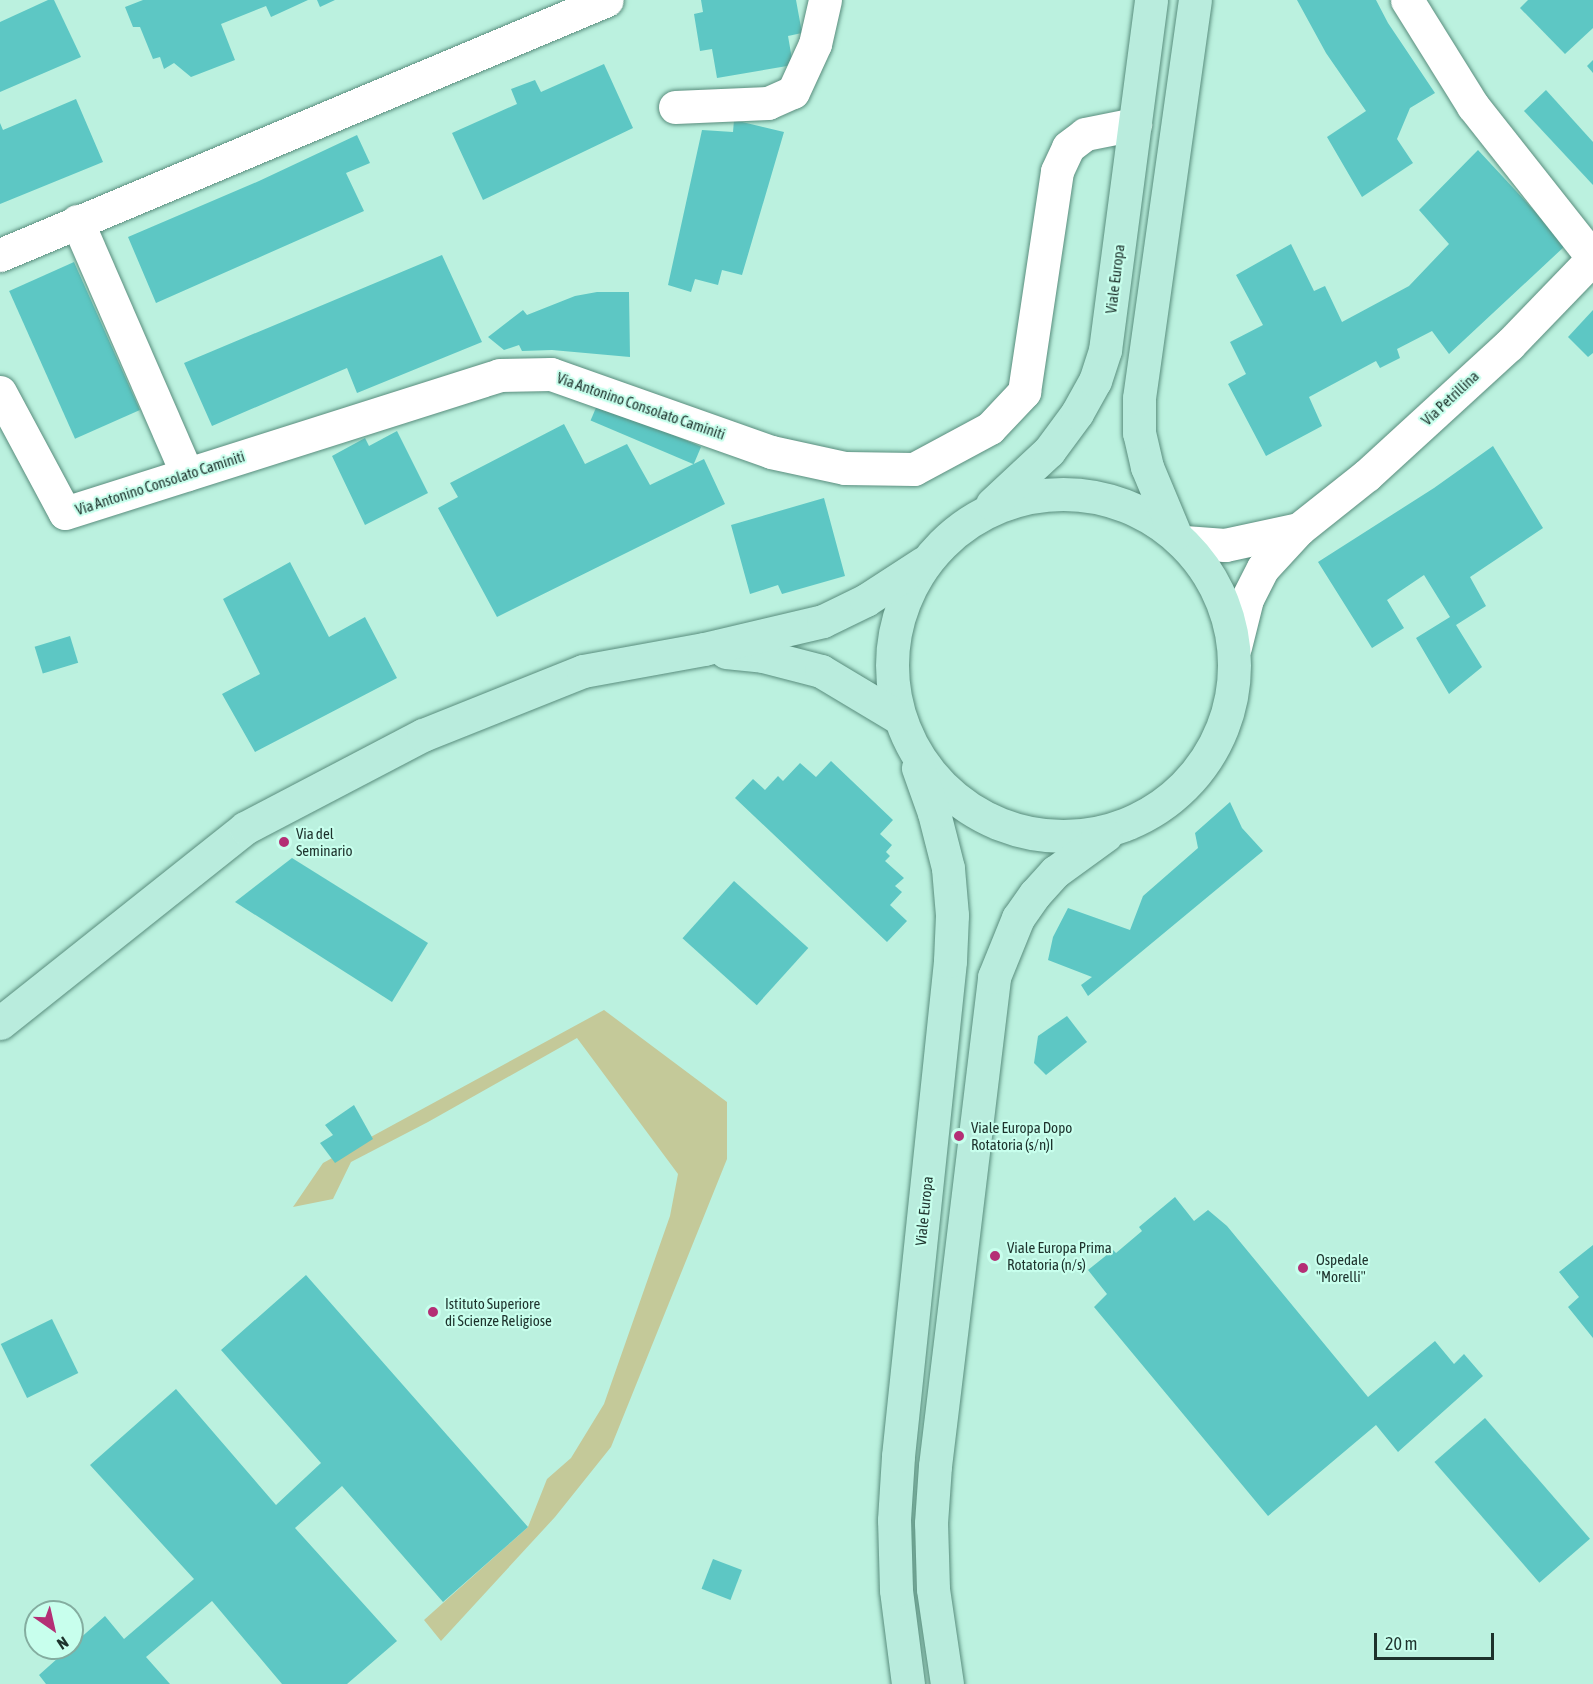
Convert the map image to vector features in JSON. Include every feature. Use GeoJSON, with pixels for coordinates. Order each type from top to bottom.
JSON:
{"type":"FeatureCollection","features":[{"type":"Feature","properties":{"kind":"main road","name":"Viale Europa"},"geometry":{"type":"LineString","coordinates":[[981,514],[1050,451],[1077,413],[1095,381],[1105,350],[1151,0]]}},
{"type":"Feature","properties":{"kind":"main road"},"geometry":{"type":"LineString","coordinates":[[948,1684],[933,1589],[931,1523],[949,1348],[994,977],[1017,918],[1035,894],[1055,872],[1116,829],[1168,802],[1208,759],[1231,706],[1235,647],[1219,590],[1179,538],[1147,467],[1139,433],[1139,398],[1195,0]]}},
{"type":"Feature","properties":{"kind":"main road"},"geometry":{"type":"LineString","coordinates":[[0,1023],[255,823],[423,735],[583,670],[704,649],[823,621],[866,600],[925,562],[951,535],[981,514],[1029,496],[1081,494],[1131,507],[1179,538]]}},
{"type":"Feature","properties":{"kind":"main road","name":"Viale Europa"},"geometry":{"type":"LineString","coordinates":[[909,1684],[896,1590],[894,1520],[896,1477],[950,961],[952,915],[945,857],[934,813],[904,730],[891,663],[900,610],[925,562]]}},
{"type":"Feature","properties":{"kind":"main road"},"geometry":{"type":"LineString","coordinates":[[704,649],[763,656],[821,671],[904,730],[937,783],[974,814],[1019,832],[1068,837],[1116,829]]}},
{"type":"Feature","properties":{"kind":"street"},"geometry":{"type":"LineString","coordinates":[[0,255],[607,0]]}},
{"type":"Feature","properties":{"kind":"street"},"geometry":{"type":"LineString","coordinates":[[675,107],[768,104],[793,92],[815,44],[825,0]]}},
{"type":"Feature","properties":{"kind":"street"},"geometry":{"type":"LineString","coordinates":[[1407,0],[1473,106],[1593,258]]}},
{"type":"Feature","properties":{"kind":"street","name":"Via Antonino Consolato Caminiti"},"geometry":{"type":"LineString","coordinates":[[0,392],[65,513],[499,375],[551,374],[771,452],[845,468],[914,469],[990,428],[1024,392],[1057,171],[1068,147],[1085,134],[1135,124]]}},
{"type":"Feature","properties":{"kind":"street"},"geometry":{"type":"LineString","coordinates":[[77,221],[187,474]]}},
{"type":"Feature","properties":{"kind":"street","name":"Via Petrillina"},"geometry":{"type":"LineString","coordinates":[[1235,647],[1246,599],[1263,568],[1299,529],[1367,475],[1509,345],[1593,258]]}},
{"type":"Feature","properties":{"kind":"street"},"geometry":{"type":"LineString","coordinates":[[1179,538],[1225,544],[1299,529]]}},
{"type":"Feature","properties":{"kind":"green space"},"geometry":{"type":"Polygon","coordinates":[[[604,1010],[727,1102],[727,1159],[611,1447],[555,1517],[441,1641],[424,1620],[528,1527],[547,1479],[571,1458],[604,1404],[670,1216],[678,1174],[577,1038],[428,1122],[351,1162],[333,1199],[293,1207],[323,1163],[604,1010]]]}},
{"type":"Feature","properties":{"kind":"building"},"geometry":{"type":"Polygon","coordinates":[[[48,0],[54,0],[81,57],[0,92],[0,22],[48,0]]]}},
{"type":"Feature","properties":{"kind":"building"},"geometry":{"type":"Polygon","coordinates":[[[143,0],[308,0],[271,17],[266,6],[221,24],[235,60],[191,77],[174,63],[164,69],[160,57],[153,59],[140,27],[133,27],[125,7],[143,0]]]}},
{"type":"Feature","properties":{"kind":"building"},"geometry":{"type":"Polygon","coordinates":[[[317,0],[335,0],[320,7],[317,0]]]}},
{"type":"Feature","properties":{"kind":"building"},"geometry":{"type":"Polygon","coordinates":[[[701,0],[796,0],[802,33],[788,36],[793,65],[717,78],[712,49],[700,51],[694,14],[703,12],[701,0]]]}},
{"type":"Feature","properties":{"kind":"building"},"geometry":{"type":"Polygon","coordinates":[[[1297,0],[1376,0],[1388,23],[1435,93],[1410,108],[1397,139],[1413,163],[1362,197],[1327,137],[1366,111],[1326,53],[1297,0]]]}},
{"type":"Feature","properties":{"kind":"building"},"geometry":{"type":"Polygon","coordinates":[[[1528,0],[1593,0],[1593,28],[1565,54],[1520,8],[1528,0]]]}},
{"type":"Feature","properties":{"kind":"building"},"geometry":{"type":"Polygon","coordinates":[[[1593,60],[1593,73],[1587,66],[1593,60]]]}},
{"type":"Feature","properties":{"kind":"building"},"geometry":{"type":"Polygon","coordinates":[[[604,64],[633,128],[483,200],[452,133],[517,104],[511,89],[535,80],[541,92],[604,64]]]}},
{"type":"Feature","properties":{"kind":"building"},"geometry":{"type":"Polygon","coordinates":[[[1546,90],[1593,142],[1593,185],[1524,111],[1546,90]]]}},
{"type":"Feature","properties":{"kind":"building"},"geometry":{"type":"Polygon","coordinates":[[[76,99],[103,162],[0,204],[0,123],[3,130],[76,99]]]}},
{"type":"Feature","properties":{"kind":"building"},"geometry":{"type":"Polygon","coordinates":[[[734,120],[784,132],[742,275],[722,270],[718,285],[695,279],[691,292],[668,285],[702,130],[733,132],[734,120]]]}},
{"type":"Feature","properties":{"kind":"building"},"geometry":{"type":"Polygon","coordinates":[[[357,135],[370,163],[346,173],[364,211],[156,303],[128,237],[259,181],[357,135]]]}},
{"type":"Feature","properties":{"kind":"building"},"geometry":{"type":"Polygon","coordinates":[[[1478,150],[1566,245],[1449,354],[1432,331],[1397,349],[1400,358],[1380,368],[1376,361],[1309,397],[1322,426],[1266,456],[1228,384],[1246,374],[1230,342],[1263,325],[1236,275],[1291,244],[1314,291],[1325,286],[1342,322],[1409,286],[1449,244],[1419,210],[1478,150]]]}},
{"type":"Feature","properties":{"kind":"building"},"geometry":{"type":"Polygon","coordinates":[[[442,255],[482,342],[357,393],[347,368],[212,426],[184,363],[442,255]]]}},
{"type":"Feature","properties":{"kind":"building"},"geometry":{"type":"Polygon","coordinates":[[[74,262],[140,410],[75,439],[9,291],[74,262]]]}},
{"type":"Feature","properties":{"kind":"building"},"geometry":{"type":"Polygon","coordinates":[[[597,292],[629,292],[630,357],[552,350],[522,351],[519,345],[504,350],[488,337],[523,310],[527,315],[575,296],[597,292]]]}},
{"type":"Feature","properties":{"kind":"building"},"geometry":{"type":"Polygon","coordinates":[[[1593,310],[1593,353],[1588,357],[1568,337],[1593,310]]]}},
{"type":"Feature","properties":{"kind":"building"},"geometry":{"type":"Polygon","coordinates":[[[598,403],[701,447],[694,464],[591,420],[598,403]]]}},
{"type":"Feature","properties":{"kind":"building"},"geometry":{"type":"Polygon","coordinates":[[[564,424],[585,464],[627,444],[650,485],[704,459],[725,504],[497,617],[438,508],[458,497],[450,483],[564,424]]]}},
{"type":"Feature","properties":{"kind":"building"},"geometry":{"type":"Polygon","coordinates":[[[397,431],[428,493],[365,525],[332,456],[365,438],[369,446],[397,431]]]}},
{"type":"Feature","properties":{"kind":"building"},"geometry":{"type":"Polygon","coordinates":[[[1493,446],[1543,528],[1470,577],[1486,606],[1456,625],[1482,667],[1449,694],[1416,638],[1450,617],[1424,575],[1387,600],[1404,628],[1372,648],[1318,562],[1434,488],[1493,446]]]}},
{"type":"Feature","properties":{"kind":"building"},"geometry":{"type":"Polygon","coordinates":[[[824,498],[845,576],[782,594],[778,585],[750,594],[731,525],[824,498]]]}},
{"type":"Feature","properties":{"kind":"building"},"geometry":{"type":"Polygon","coordinates":[[[290,562],[329,637],[365,617],[397,678],[255,752],[222,694],[260,674],[223,599],[290,562]]]}},
{"type":"Feature","properties":{"kind":"building"},"geometry":{"type":"Polygon","coordinates":[[[70,636],[78,663],[43,674],[35,647],[70,636]]]}},
{"type":"Feature","properties":{"kind":"building"},"geometry":{"type":"Polygon","coordinates":[[[831,761],[893,820],[880,834],[892,845],[886,852],[890,856],[885,861],[904,878],[895,886],[902,892],[890,905],[907,921],[887,942],[735,798],[753,779],[765,790],[778,776],[783,781],[800,763],[816,777],[831,761]]]}},
{"type":"Feature","properties":{"kind":"building"},"geometry":{"type":"Polygon","coordinates":[[[1230,802],[1242,828],[1263,851],[1088,996],[1081,985],[1092,977],[1048,960],[1053,937],[1068,908],[1130,930],[1143,896],[1198,848],[1195,833],[1230,802]]]}},
{"type":"Feature","properties":{"kind":"building"},"geometry":{"type":"Polygon","coordinates":[[[292,858],[428,943],[392,1002],[235,902],[292,858]]]}},
{"type":"Feature","properties":{"kind":"building"},"geometry":{"type":"Polygon","coordinates":[[[734,881],[808,948],[757,1005],[682,938],[734,881]]]}},
{"type":"Feature","properties":{"kind":"building"},"geometry":{"type":"Polygon","coordinates":[[[1067,1016],[1087,1042],[1046,1075],[1034,1063],[1038,1036],[1067,1016]]]}},
{"type":"Feature","properties":{"kind":"building"},"geometry":{"type":"Polygon","coordinates":[[[354,1105],[373,1139],[335,1163],[320,1143],[333,1135],[325,1125],[354,1105]]]}},
{"type":"Feature","properties":{"kind":"building"},"geometry":{"type":"Polygon","coordinates":[[[1175,1197],[1194,1221],[1208,1210],[1227,1226],[1368,1397],[1435,1341],[1454,1364],[1464,1354],[1483,1376],[1398,1452],[1376,1425],[1268,1516],[1094,1307],[1107,1294],[1088,1270],[1113,1250],[1116,1253],[1142,1231],[1139,1227],[1175,1197]]]}},
{"type":"Feature","properties":{"kind":"building"},"geometry":{"type":"Polygon","coordinates":[[[1593,1245],[1593,1338],[1568,1307],[1579,1297],[1559,1272],[1593,1245]]]}},
{"type":"Feature","properties":{"kind":"building"},"geometry":{"type":"Polygon","coordinates":[[[306,1275],[528,1527],[443,1602],[342,1486],[295,1528],[397,1641],[347,1684],[282,1684],[212,1601],[146,1657],[170,1684],[46,1684],[39,1675],[56,1660],[84,1660],[84,1635],[105,1616],[124,1639],[194,1579],[90,1465],[176,1389],[276,1505],[321,1463],[221,1350],[306,1275]]]}},
{"type":"Feature","properties":{"kind":"building"},"geometry":{"type":"Polygon","coordinates":[[[52,1319],[78,1373],[27,1398],[1,1344],[52,1319]]]}},
{"type":"Feature","properties":{"kind":"building"},"geometry":{"type":"Polygon","coordinates":[[[1485,1418],[1590,1539],[1539,1583],[1434,1462],[1485,1418]]]}},
{"type":"Feature","properties":{"kind":"building"},"geometry":{"type":"Polygon","coordinates":[[[713,1559],[742,1570],[730,1600],[702,1589],[713,1559]]]}},
{"type":"Feature","properties":{"kind":"place","name":"Via del Seminario"},"geometry":{"type":"Point","coordinates":[284,842]}},
{"type":"Feature","properties":{"kind":"place","name":"Viale Europa Dopo Rotatoria (s/n)I"},"geometry":{"type":"Point","coordinates":[959,1136]}},
{"type":"Feature","properties":{"kind":"place","name":"Viale Europa Prima Rotatoria (n/s)"},"geometry":{"type":"Point","coordinates":[995,1256]}},
{"type":"Feature","properties":{"kind":"place","name":"Ospedale \"Morelli\""},"geometry":{"type":"Point","coordinates":[1303,1268]}},
{"type":"Feature","properties":{"kind":"place","name":"Istituto Superiore di Scienze Religiose"},"geometry":{"type":"Point","coordinates":[433,1312]}}]}
